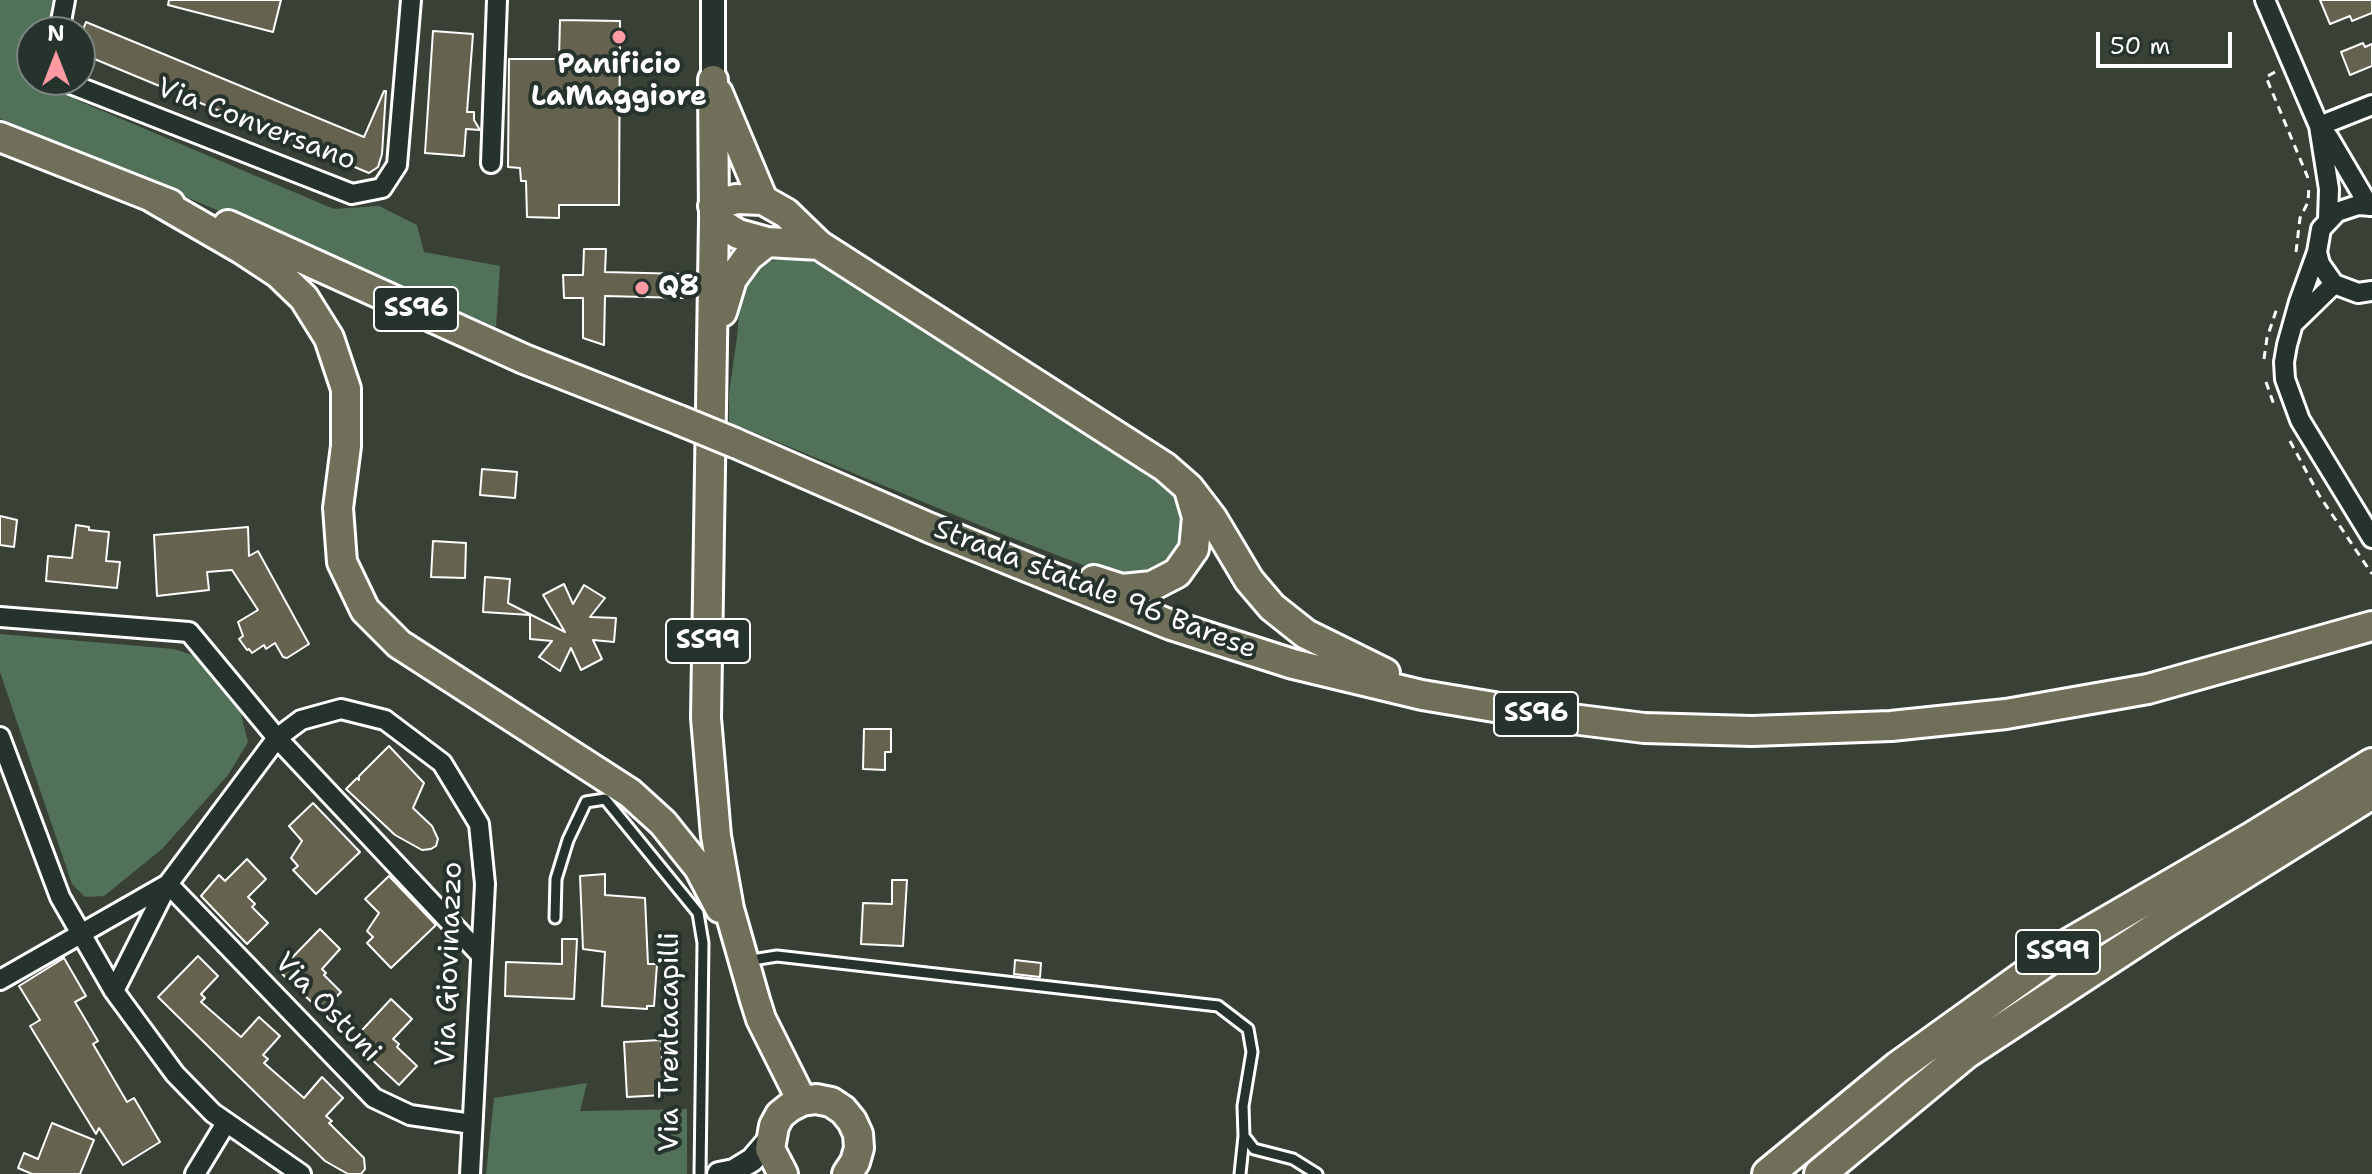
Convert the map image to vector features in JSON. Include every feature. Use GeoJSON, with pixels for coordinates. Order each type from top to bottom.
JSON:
{"type":"FeatureCollection","features":[{"type":"Feature","properties":{"kind":"highway","name":"SS99"},"geometry":{"type":"LineString","coordinates":[[1768,1174],[1898,1067],[2069,944],[2372,764]]}},
{"type":"Feature","properties":{"kind":"highway","name":"SS99"},"geometry":{"type":"LineString","coordinates":[[1820,1174],[1966,1053],[2167,921],[2372,793]]}},
{"type":"Feature","properties":{"kind":"main road"},"geometry":{"type":"LineString","coordinates":[[713,80],[763,200]]}},
{"type":"Feature","properties":{"kind":"main road","name":"SS99"},"geometry":{"type":"LineString","coordinates":[[713,80],[706,718],[720,866],[734,933],[761,1019],[784,1118]]}},
{"type":"Feature","properties":{"kind":"main road","name":"SS96"},"geometry":{"type":"LineString","coordinates":[[0,137],[153,198]]}},
{"type":"Feature","properties":{"kind":"main road"},"geometry":{"type":"LineString","coordinates":[[153,198],[278,273],[304,298],[329,338],[346,389],[346,446],[338,508],[342,562],[365,610],[399,644],[630,793],[663,823],[699,868],[734,933]]}},
{"type":"Feature","properties":{"kind":"main road","name":"Strada statale 96 Barese"},"geometry":{"type":"LineString","coordinates":[[153,198],[241,229],[524,359],[735,443],[930,528],[1171,625],[1293,664],[1422,695],[1644,728],[1737,731],[1891,726],[2006,714],[2148,689],[2372,626]]}},
{"type":"Feature","properties":{"kind":"main road"},"geometry":{"type":"LineString","coordinates":[[819,245],[767,242],[738,234],[713,212],[736,199],[763,200],[786,213],[819,245],[1165,467],[1189,488],[1212,518],[1249,580],[1272,607],[1306,634],[1380,672],[1548,716]]}},
{"type":"Feature","properties":{"kind":"main road"},"geometry":{"type":"LineString","coordinates":[[712,347],[732,279],[748,257],[767,242]]}},
{"type":"Feature","properties":{"kind":"main road"},"geometry":{"type":"LineString","coordinates":[[930,528],[1122,589],[1152,586],[1177,573],[1194,549],[1197,517],[1189,488]]}},
{"type":"Feature","properties":{"kind":"main road"},"geometry":{"type":"LineString","coordinates":[[2345,634],[2372,618]]}},
{"type":"Feature","properties":{"kind":"main road"},"geometry":{"type":"LineString","coordinates":[[776,1172],[770,1149],[784,1118],[816,1099],[831,1102],[843,1110],[858,1134],[859,1148],[847,1174]]}},
{"type":"Feature","properties":{"kind":"street","name":"Via Conversano"},"geometry":{"type":"LineString","coordinates":[[96,94],[352,194],[382,188],[397,165],[411,0]]}},
{"type":"Feature","properties":{"kind":"street"},"geometry":{"type":"LineString","coordinates":[[491,163],[497,0]]}},
{"type":"Feature","properties":{"kind":"street"},"geometry":{"type":"LineString","coordinates":[[713,0],[713,80]]}},
{"type":"Feature","properties":{"kind":"street"},"geometry":{"type":"LineString","coordinates":[[2265,0],[2319,126],[2329,189],[2328,219],[2318,240],[2284,362],[2290,398],[2323,460],[2372,538]]}},
{"type":"Feature","properties":{"kind":"street"},"geometry":{"type":"LineString","coordinates":[[2319,126],[2372,105]]}},
{"type":"Feature","properties":{"kind":"street"},"geometry":{"type":"LineString","coordinates":[[2319,126],[2371,206],[2347,207],[2328,219]]}},
{"type":"Feature","properties":{"kind":"street"},"geometry":{"type":"LineString","coordinates":[[2317,252],[2320,264],[2334,284],[2367,295]]}},
{"type":"Feature","properties":{"kind":"street"},"geometry":{"type":"LineString","coordinates":[[2291,328],[2310,305],[2334,284]]}},
{"type":"Feature","properties":{"kind":"street"},"geometry":{"type":"LineString","coordinates":[[0,617],[189,632],[277,738],[480,954]]}},
{"type":"Feature","properties":{"kind":"street","name":"Via Giovinazzo"},"geometry":{"type":"LineString","coordinates":[[277,738],[301,720],[341,709],[385,720],[442,763],[479,824],[485,884],[470,1174]]}},
{"type":"Feature","properties":{"kind":"street"},"geometry":{"type":"LineString","coordinates":[[0,737],[60,897],[114,991],[175,1074],[213,1113],[301,1174]]}},
{"type":"Feature","properties":{"kind":"street"},"geometry":{"type":"LineString","coordinates":[[114,991],[168,884],[277,738]]}},
{"type":"Feature","properties":{"kind":"street"},"geometry":{"type":"LineString","coordinates":[[0,980],[168,884]]}},
{"type":"Feature","properties":{"kind":"street","name":"Via Ostuni"},"geometry":{"type":"LineString","coordinates":[[168,884],[374,1098],[410,1115],[472,1124]]}},
{"type":"Feature","properties":{"kind":"street"},"geometry":{"type":"LineString","coordinates":[[719,1174],[734,1171],[752,1160],[784,1118]]}},
{"type":"Feature","properties":{"kind":"street"},"geometry":{"type":"LineString","coordinates":[[195,1174],[226,1123]]}},
{"type":"Feature","properties":{"kind":"lane","name":"Via Trentacapilli"},"geometry":{"type":"LineString","coordinates":[[555,918],[556,879],[568,840],[586,802],[605,799],[698,913],[703,943],[700,1174]]}},
{"type":"Feature","properties":{"kind":"lane"},"geometry":{"type":"LineString","coordinates":[[743,961],[777,956],[1218,1006],[1248,1029],[1252,1052],[1243,1106],[1240,1174]]}},
{"type":"Feature","properties":{"kind":"lane"},"geometry":{"type":"LineString","coordinates":[[1244,1136],[1254,1149],[1293,1159],[1317,1174]]}},
{"type":"Feature","properties":{"kind":"green space"},"geometry":{"type":"Polygon","coordinates":[[[0,0],[53,0],[50,16],[16,16],[16,96],[72,96],[334,209],[379,206],[417,225],[424,252],[500,266],[496,327],[0,119],[0,0]]]}},
{"type":"Feature","properties":{"kind":"green space"},"geometry":{"type":"Polygon","coordinates":[[[791,257],[823,265],[1172,482],[1186,502],[1181,547],[1148,577],[1114,577],[729,422],[729,394],[741,292],[752,275],[766,262],[791,257]]]}},
{"type":"Feature","properties":{"kind":"green space"},"geometry":{"type":"Polygon","coordinates":[[[0,634],[174,649],[193,655],[241,714],[248,742],[228,775],[162,849],[104,896],[85,897],[72,884],[0,672],[0,634]]]}},
{"type":"Feature","properties":{"kind":"green space"},"geometry":{"type":"Polygon","coordinates":[[[587,1083],[580,1111],[687,1109],[687,1174],[486,1174],[494,1098],[587,1083]]]}},
{"type":"Feature","properties":{"kind":"building"},"geometry":{"type":"Polygon","coordinates":[[[169,0],[281,0],[273,32],[168,5],[169,0]]]}},
{"type":"Feature","properties":{"kind":"building"},"geometry":{"type":"Polygon","coordinates":[[[2320,0],[2372,0],[2372,13],[2352,21],[2350,16],[2330,24],[2320,0]]]}},
{"type":"Feature","properties":{"kind":"building"},"geometry":{"type":"Polygon","coordinates":[[[560,20],[620,21],[619,205],[559,205],[559,218],[527,217],[526,181],[521,181],[520,168],[508,167],[509,59],[559,59],[560,20]]]}},
{"type":"Feature","properties":{"kind":"building"},"geometry":{"type":"Polygon","coordinates":[[[96,26],[364,137],[386,91],[382,154],[378,167],[369,173],[96,60],[96,26]]]}},
{"type":"Feature","properties":{"kind":"building"},"geometry":{"type":"Polygon","coordinates":[[[433,31],[473,34],[467,112],[474,112],[474,120],[480,130],[466,129],[464,156],[425,153],[433,31]]]}},
{"type":"Feature","properties":{"kind":"building"},"geometry":{"type":"Polygon","coordinates":[[[2363,43],[2365,47],[2372,44],[2372,66],[2350,75],[2341,52],[2363,43]]]}},
{"type":"Feature","properties":{"kind":"building"},"geometry":{"type":"Polygon","coordinates":[[[584,249],[606,249],[605,272],[684,274],[683,298],[605,296],[604,345],[583,338],[583,298],[564,298],[563,275],[583,275],[584,249]]]}},
{"type":"Feature","properties":{"kind":"building"},"geometry":{"type":"Polygon","coordinates":[[[482,469],[517,472],[515,498],[480,495],[482,469]]]}},
{"type":"Feature","properties":{"kind":"building"},"geometry":{"type":"Polygon","coordinates":[[[0,516],[17,520],[14,547],[0,545],[0,516]]]}},
{"type":"Feature","properties":{"kind":"building"},"geometry":{"type":"Polygon","coordinates":[[[76,525],[109,532],[106,561],[120,562],[117,588],[46,581],[48,556],[72,558],[76,525]]]}},
{"type":"Feature","properties":{"kind":"building"},"geometry":{"type":"Polygon","coordinates":[[[248,527],[249,556],[258,551],[309,644],[287,658],[283,657],[275,643],[266,649],[264,645],[252,653],[239,639],[243,636],[238,622],[258,610],[232,570],[207,572],[209,590],[157,596],[154,535],[248,527]]]}},
{"type":"Feature","properties":{"kind":"building"},"geometry":{"type":"Polygon","coordinates":[[[433,541],[466,543],[465,578],[431,577],[433,541]]]}},
{"type":"Feature","properties":{"kind":"building"},"geometry":{"type":"Polygon","coordinates":[[[485,577],[510,579],[508,603],[565,632],[543,595],[564,584],[573,604],[584,585],[605,598],[590,617],[616,618],[614,642],[593,640],[602,659],[581,670],[571,648],[560,671],[539,657],[552,641],[530,639],[530,615],[483,612],[485,577]]]}},
{"type":"Feature","properties":{"kind":"building"},"geometry":{"type":"Polygon","coordinates":[[[864,729],[891,729],[891,752],[885,752],[885,770],[863,769],[864,729]]]}},
{"type":"Feature","properties":{"kind":"building"},"geometry":{"type":"Polygon","coordinates":[[[389,746],[424,783],[413,808],[432,826],[438,839],[431,849],[422,850],[395,835],[346,789],[357,778],[359,780],[359,776],[389,746]]]}},
{"type":"Feature","properties":{"kind":"building"},"geometry":{"type":"Polygon","coordinates":[[[313,803],[360,852],[316,894],[293,870],[298,866],[291,858],[302,841],[289,826],[313,803]]]}},
{"type":"Feature","properties":{"kind":"building"},"geometry":{"type":"Polygon","coordinates":[[[247,859],[266,879],[248,897],[255,904],[252,907],[268,923],[247,944],[201,896],[219,875],[225,881],[247,859]]]}},
{"type":"Feature","properties":{"kind":"building"},"geometry":{"type":"Polygon","coordinates":[[[605,874],[605,895],[645,898],[648,964],[657,964],[654,1006],[647,1006],[647,1009],[602,1006],[605,952],[583,949],[580,876],[605,874]]]}},
{"type":"Feature","properties":{"kind":"building"},"geometry":{"type":"Polygon","coordinates":[[[389,876],[436,925],[391,968],[367,943],[373,937],[367,931],[379,913],[365,899],[389,876]]]}},
{"type":"Feature","properties":{"kind":"building"},"geometry":{"type":"Polygon","coordinates":[[[892,880],[907,880],[903,946],[861,944],[863,903],[892,904],[892,880]]]}},
{"type":"Feature","properties":{"kind":"building"},"geometry":{"type":"Polygon","coordinates":[[[320,929],[340,949],[322,969],[341,992],[322,1012],[279,971],[320,929]]]}},
{"type":"Feature","properties":{"kind":"building"},"geometry":{"type":"Polygon","coordinates":[[[562,939],[577,939],[574,999],[505,996],[506,962],[562,964],[562,939]]]}},
{"type":"Feature","properties":{"kind":"building"},"geometry":{"type":"Polygon","coordinates":[[[198,956],[218,976],[201,994],[205,998],[201,1002],[241,1037],[259,1017],[280,1036],[263,1055],[268,1059],[264,1063],[304,1098],[322,1077],[343,1098],[326,1116],[332,1121],[329,1123],[364,1158],[365,1169],[361,1174],[348,1174],[325,1161],[158,997],[198,956]]]}},
{"type":"Feature","properties":{"kind":"building"},"geometry":{"type":"Polygon","coordinates":[[[64,958],[86,996],[75,1002],[98,1041],[93,1044],[127,1102],[134,1098],[160,1142],[123,1165],[99,1128],[96,1134],[30,1026],[40,1020],[19,986],[64,958]]]}},
{"type":"Feature","properties":{"kind":"building"},"geometry":{"type":"Polygon","coordinates":[[[1015,960],[1041,963],[1040,977],[1014,974],[1015,960]]]}},
{"type":"Feature","properties":{"kind":"building"},"geometry":{"type":"Polygon","coordinates":[[[391,999],[412,1019],[393,1039],[417,1066],[399,1085],[352,1041],[391,999]]]}},
{"type":"Feature","properties":{"kind":"building"},"geometry":{"type":"Polygon","coordinates":[[[661,1040],[664,1095],[627,1097],[624,1042],[661,1040]]]}},
{"type":"Feature","properties":{"kind":"building"},"geometry":{"type":"Polygon","coordinates":[[[52,1123],[94,1140],[80,1174],[32,1174],[18,1168],[24,1153],[38,1159],[52,1123]]]}},
{"type":"Feature","properties":{"kind":"place","name":"Panificio LaMaggiore"},"geometry":{"type":"Point","coordinates":[619,37]}},
{"type":"Feature","properties":{"kind":"place","name":"Q8"},"geometry":{"type":"Point","coordinates":[642,288]}}]}
